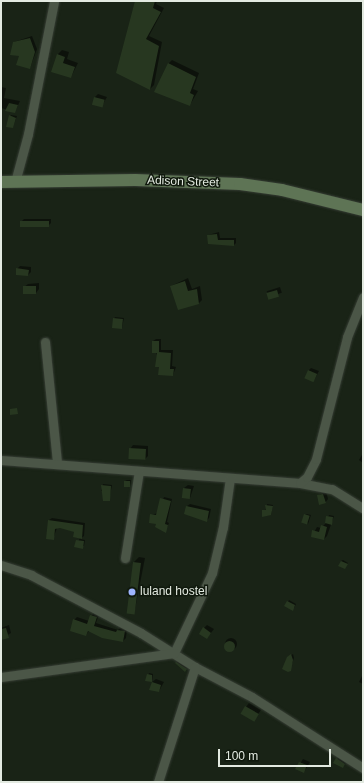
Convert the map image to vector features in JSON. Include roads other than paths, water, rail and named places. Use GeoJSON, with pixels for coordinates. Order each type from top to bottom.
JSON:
{"type":"FeatureCollection","features":[{"type":"Feature","properties":{"kind":"street"},"geometry":{"type":"LineString","coordinates":[[15,182],[28,134],[54,1]]}},
{"type":"Feature","properties":{"kind":"street","name":"Adison Street"},"geometry":{"type":"LineString","coordinates":[[1,182],[135,180],[240,184],[282,190],[363,210]]}},
{"type":"Feature","properties":{"kind":"street"},"geometry":{"type":"LineString","coordinates":[[300,483],[307,477],[316,459],[347,337],[363,297]]}},
{"type":"Feature","properties":{"kind":"street"},"geometry":{"type":"LineString","coordinates":[[45,342],[58,463]]}},
{"type":"Feature","properties":{"kind":"street"},"geometry":{"type":"LineString","coordinates":[[1,460],[58,463],[139,471],[300,483],[332,489],[363,508]]}},
{"type":"Feature","properties":{"kind":"street"},"geometry":{"type":"LineString","coordinates":[[125,558],[139,471]]}},
{"type":"Feature","properties":{"kind":"street"},"geometry":{"type":"LineString","coordinates":[[174,653],[212,573],[223,527],[230,478]]}},
{"type":"Feature","properties":{"kind":"street"},"geometry":{"type":"LineString","coordinates":[[1,565],[31,575],[174,653],[195,667],[252,697],[363,768]]}},
{"type":"Feature","properties":{"kind":"street"},"geometry":{"type":"LineString","coordinates":[[1,677],[174,653]]}},
{"type":"Feature","properties":{"kind":"street"},"geometry":{"type":"LineString","coordinates":[[158,782],[195,667]]}},
{"type":"Feature","properties":{"kind":"place","name":"luland hostel"},"geometry":{"type":"Point","coordinates":[132,592]}}]}
